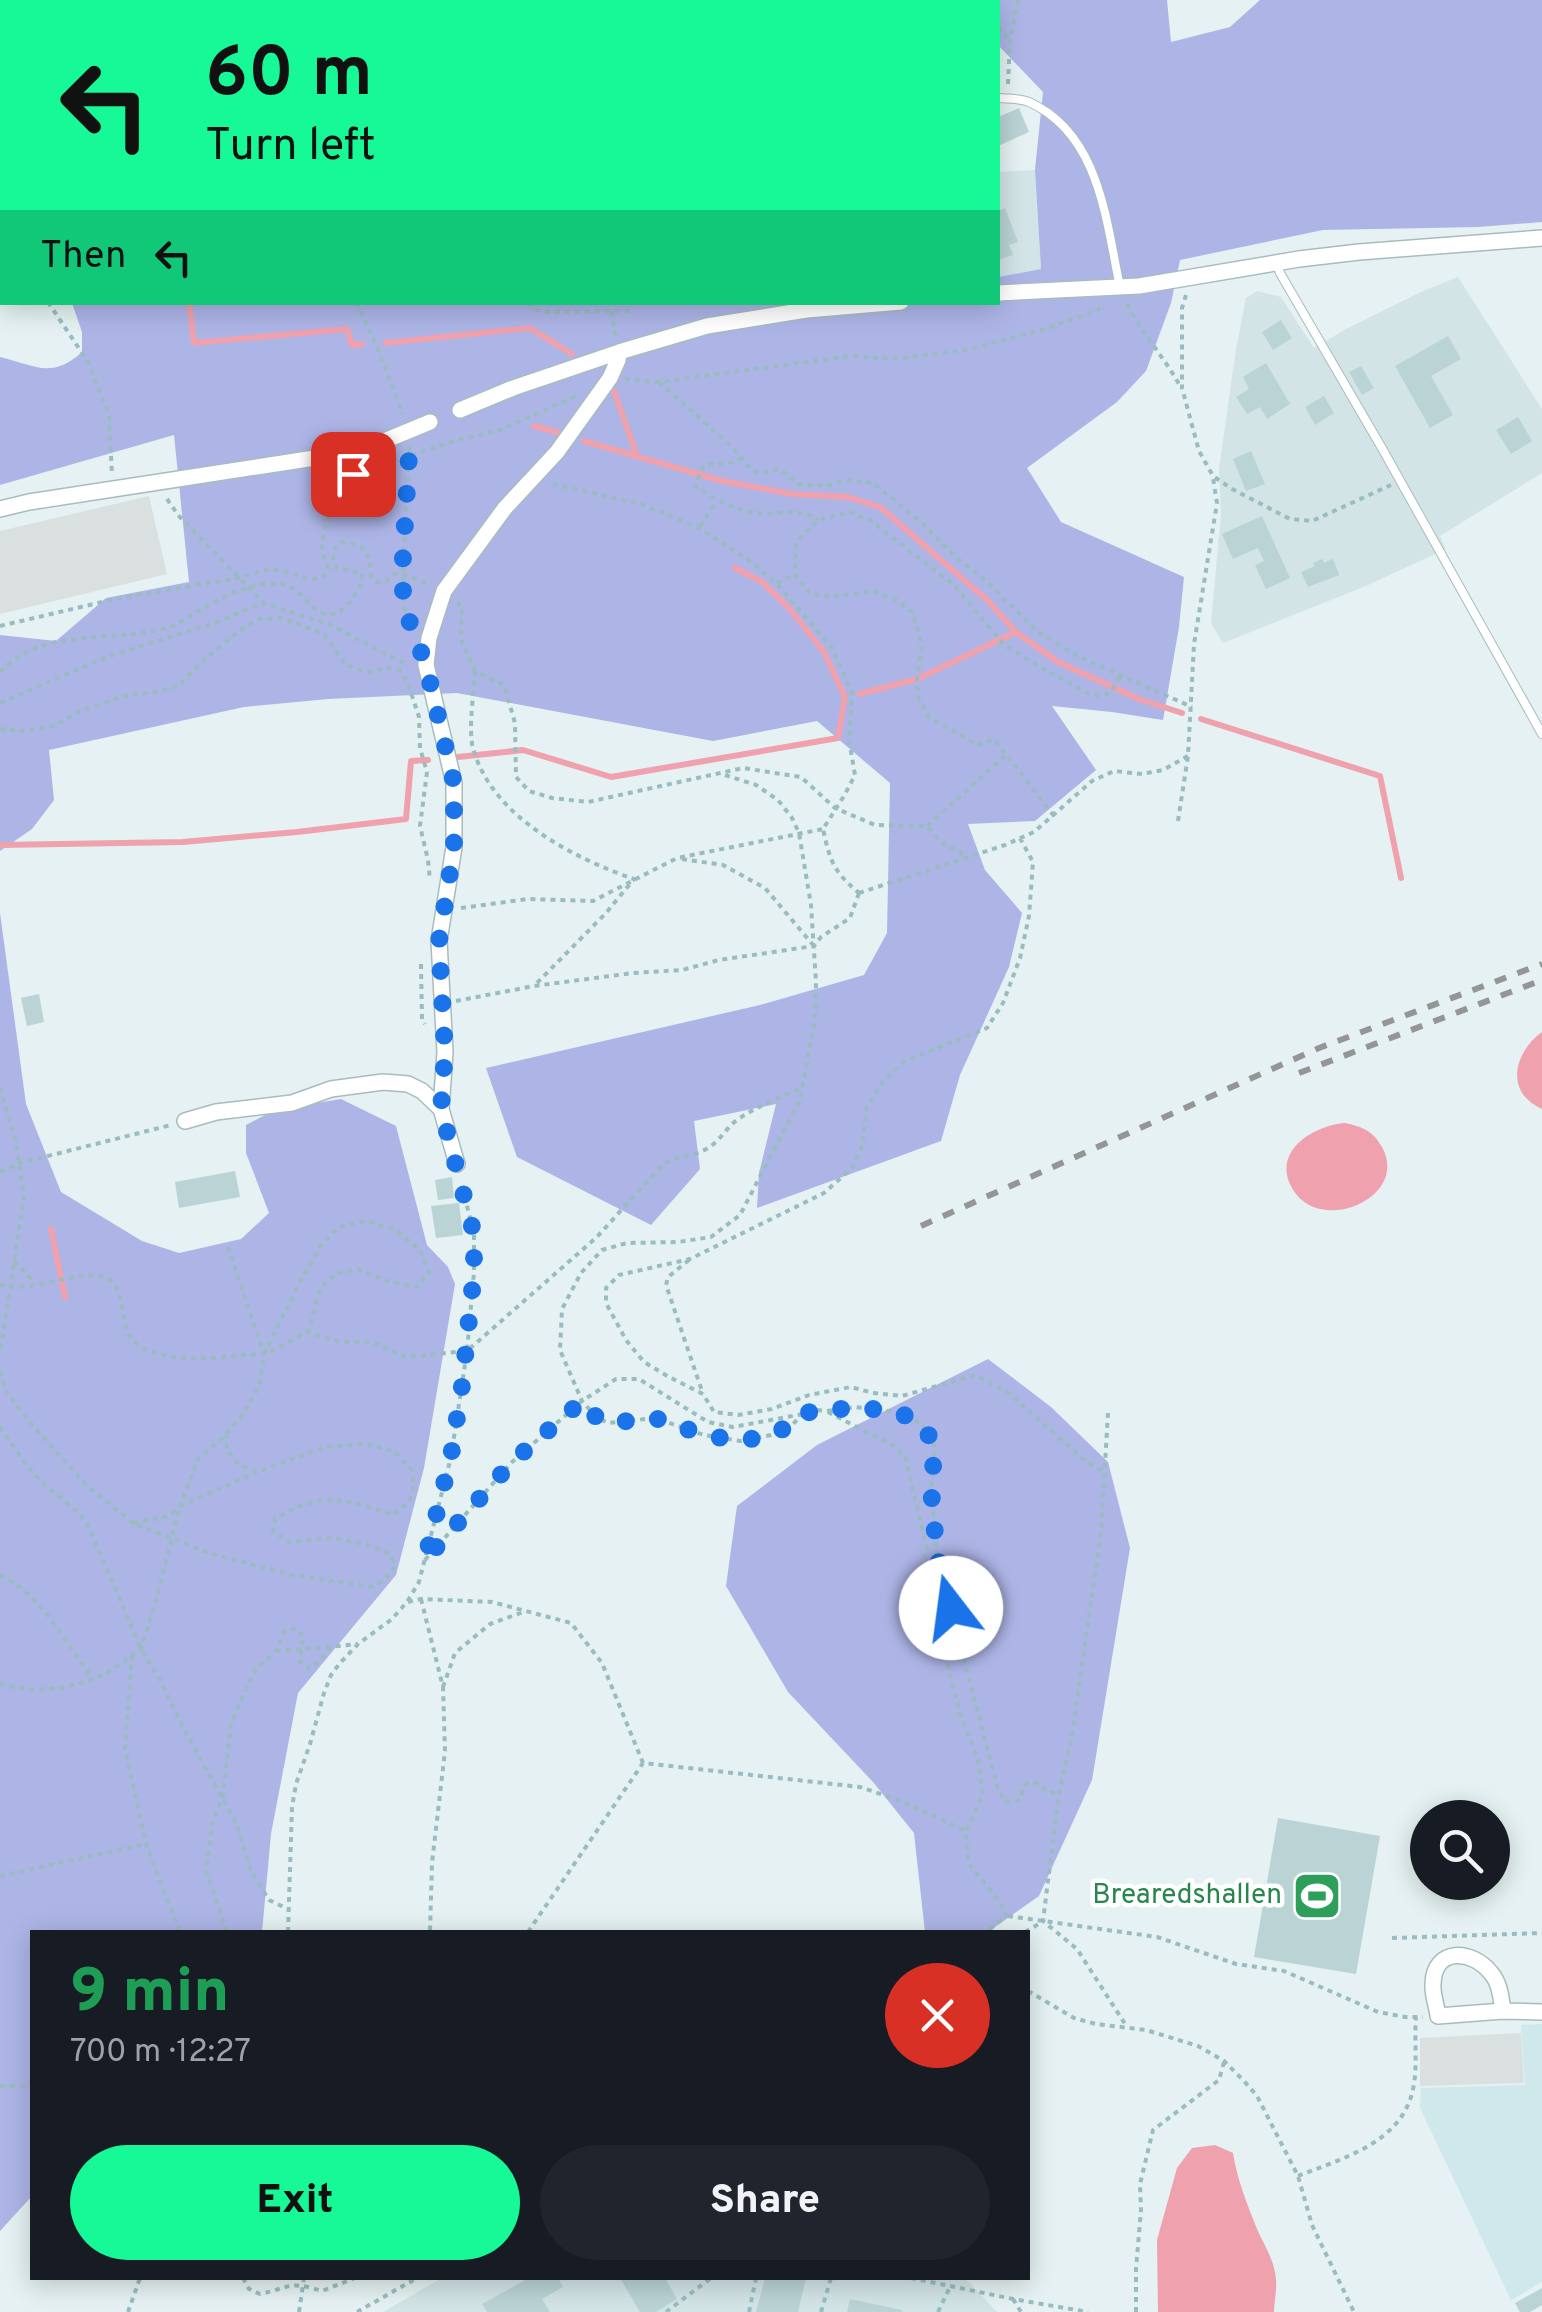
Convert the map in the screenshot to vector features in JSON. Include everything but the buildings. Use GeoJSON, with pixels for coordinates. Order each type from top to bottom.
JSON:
{"type":"FeatureCollection","features":[{"type":"Feature","properties":{"kind":"street"},"geometry":{"type":"LineString","coordinates":[[1000,293],[1121,290],[1360,252],[1542,238]]}},
{"type":"Feature","properties":{"kind":"street"},"geometry":{"type":"LineString","coordinates":[[460,410],[513,388],[706,326],[866,305]]}},
{"type":"Feature","properties":{"kind":"street"},"geometry":{"type":"LineString","coordinates":[[457,1164],[441,1109],[444,1034],[439,941],[454,848],[454,783],[426,665],[429,638],[444,591],[505,508],[557,452],[610,378],[619,352]]}},
{"type":"Feature","properties":{"kind":"street"},"geometry":{"type":"LineString","coordinates":[[0,509],[360,451],[430,422]]}},
{"type":"Feature","properties":{"kind":"street"},"geometry":{"type":"LineString","coordinates":[[185,1121],[216,1112],[292,1103],[331,1089],[383,1082],[408,1084],[441,1109]]}},
{"type":"Feature","properties":{"kind":"street"},"geometry":{"type":"LineString","coordinates":[[1503,2011],[1494,1976],[1475,1958],[1453,1956],[1435,1970],[1432,1987],[1438,2016],[1542,2012]]}},
{"type":"Feature","properties":{"kind":"lane"},"geometry":{"type":"LineString","coordinates":[[1000,98],[1027,101],[1054,118],[1082,148],[1101,195],[1121,290]]}},
{"type":"Feature","properties":{"kind":"lane"},"geometry":{"type":"LineString","coordinates":[[1277,263],[1542,734]]}},
{"type":"Feature","properties":{"kind":"path"},"geometry":{"type":"LineString","coordinates":[[1009,99],[1010,40],[1018,0]]}},
{"type":"Feature","properties":{"kind":"path"},"geometry":{"type":"LineString","coordinates":[[1000,29],[1010,40]]}},
{"type":"Feature","properties":{"kind":"path"},"geometry":{"type":"LineString","coordinates":[[1178,820],[1188,756],[1194,644],[1217,503],[1212,476],[1199,451],[1182,388],[1182,308],[1191,277]]}},
{"type":"Feature","properties":{"kind":"path"},"geometry":{"type":"LineString","coordinates":[[610,378],[659,382],[850,356],[894,360],[967,350],[1096,311],[1121,290],[1142,331],[1182,388]]}},
{"type":"Feature","properties":{"kind":"path"},"geometry":{"type":"LineString","coordinates":[[50,305],[88,362],[109,415],[113,490]]}},
{"type":"Feature","properties":{"kind":"path"},"geometry":{"type":"LineString","coordinates":[[357,305],[410,430],[402,574],[404,607],[415,636]]}},
{"type":"Feature","properties":{"kind":"path"},"geometry":{"type":"LineString","coordinates":[[531,305],[544,312],[632,311]]}},
{"type":"Feature","properties":{"kind":"path"},"geometry":{"type":"LineString","coordinates":[[611,311],[619,352]]}},
{"type":"Feature","properties":{"kind":"path"},"geometry":{"type":"LineString","coordinates":[[659,382],[752,469],[760,473],[780,470],[798,484],[828,486],[844,480],[873,483],[922,522],[1037,631],[1077,656],[1192,707]]}},
{"type":"Feature","properties":{"kind":"path"},"geometry":{"type":"LineString","coordinates":[[376,462],[498,431],[576,396]]}},
{"type":"Feature","properties":{"kind":"path"},"geometry":{"type":"LineString","coordinates":[[742,458],[704,465],[695,485],[717,501],[760,514],[792,511],[818,520]]}},
{"type":"Feature","properties":{"kind":"path"},"geometry":{"type":"LineString","coordinates":[[0,626],[269,569],[310,580],[323,576],[328,568],[322,548],[327,525],[342,490],[353,474],[365,468]]}},
{"type":"Feature","properties":{"kind":"path"},"geometry":{"type":"LineString","coordinates":[[1212,476],[1290,519],[1312,521],[1400,481]]}},
{"type":"Feature","properties":{"kind":"path"},"geometry":{"type":"LineString","coordinates":[[532,479],[641,504],[699,528],[777,584],[832,648],[852,692],[849,740],[854,775],[822,829],[830,861],[859,893]]}},
{"type":"Feature","properties":{"kind":"path"},"geometry":{"type":"LineString","coordinates":[[156,483],[178,515],[263,603],[328,624],[404,665],[426,665]]}},
{"type":"Feature","properties":{"kind":"path"},"geometry":{"type":"LineString","coordinates":[[699,528],[717,501]]}},
{"type":"Feature","properties":{"kind":"path"},"geometry":{"type":"LineString","coordinates":[[1054,816],[994,739],[978,746],[929,716],[918,697],[922,644],[912,612],[895,599],[873,591],[811,596],[795,574],[796,542],[818,520],[850,512],[871,521],[954,584],[1005,646],[1087,693],[1102,696],[1112,692],[1122,675]]}},
{"type":"Feature","properties":{"kind":"path"},"geometry":{"type":"LineString","coordinates":[[0,672],[34,648],[75,638],[134,634],[175,625],[217,600],[248,588],[281,584],[297,588],[308,604],[332,614],[344,608],[362,581],[361,573],[338,568],[333,558],[334,548],[342,542],[354,543],[371,560],[371,576],[378,582],[402,574],[444,591],[462,607],[462,640],[474,671],[472,748],[487,782],[528,826],[595,866],[634,878]]}},
{"type":"Feature","properties":{"kind":"path"},"geometry":{"type":"LineString","coordinates":[[777,584],[795,574]]}},
{"type":"Feature","properties":{"kind":"path"},"geometry":{"type":"LineString","coordinates":[[0,703],[107,657],[214,624],[263,603]]}},
{"type":"Feature","properties":{"kind":"path"},"geometry":{"type":"LineString","coordinates":[[0,729],[24,731],[55,726],[78,712],[124,696],[178,686],[205,658],[258,620],[281,618],[323,633],[346,665],[367,672],[399,670],[407,681],[418,717],[427,772],[420,826],[431,888]]}},
{"type":"Feature","properties":{"kind":"path"},"geometry":{"type":"LineString","coordinates":[[474,671],[504,685],[514,723],[516,777],[529,791],[552,798],[588,802],[743,768],[802,778],[835,808],[876,825],[927,826],[1007,754]]}},
{"type":"Feature","properties":{"kind":"path"},"geometry":{"type":"LineString","coordinates":[[859,893],[1034,832],[1092,781],[1114,771],[1142,774],[1162,770],[1188,756]]}},
{"type":"Feature","properties":{"kind":"path"},"geometry":{"type":"LineString","coordinates":[[720,774],[756,785],[778,800],[799,833],[814,946],[815,1020],[800,1100],[740,1215],[712,1236],[678,1242],[628,1243],[602,1250],[581,1273],[562,1308],[560,1350],[582,1401],[597,1418],[609,1423],[655,1418],[704,1435],[740,1441],[772,1435],[803,1414]]}},
{"type":"Feature","properties":{"kind":"path"},"geometry":{"type":"LineString","coordinates":[[927,826],[940,842],[968,856]]}},
{"type":"Feature","properties":{"kind":"path"},"geometry":{"type":"LineString","coordinates":[[444,910],[528,899],[593,901],[677,858],[822,829]]}},
{"type":"Feature","properties":{"kind":"path"},"geometry":{"type":"LineString","coordinates":[[703,1394],[644,1362],[626,1340],[606,1303],[606,1288],[619,1275],[690,1258],[734,1239],[824,1192],[852,1168],[862,1146],[867,1107],[880,1084],[903,1062],[987,1028],[1009,988],[1029,916],[1033,862],[1020,838]]}},
{"type":"Feature","properties":{"kind":"path"},"geometry":{"type":"LineString","coordinates":[[677,858],[723,865],[765,888],[814,946]]}},
{"type":"Feature","properties":{"kind":"path"},"geometry":{"type":"LineString","coordinates":[[534,986],[606,913],[634,878]]}},
{"type":"Feature","properties":{"kind":"path"},"geometry":{"type":"LineString","coordinates":[[442,1004],[534,986],[682,970],[719,960],[814,946],[850,918],[859,893]]}},
{"type":"Feature","properties":{"kind":"path"},"geometry":{"type":"LineString","coordinates":[[422,964],[422,1018],[428,1028],[444,1034]]}},
{"type":"Feature","properties":{"kind":"path"},"geometry":{"type":"LineString","coordinates":[[0,1284],[9,1288],[88,1274],[108,1279],[118,1288],[132,1340],[153,1352],[189,1359],[264,1354],[308,1332],[341,1342],[372,1342],[405,1357],[467,1350],[597,1237],[662,1164],[704,1150],[736,1120],[803,1086]]}},
{"type":"Feature","properties":{"kind":"path"},"geometry":{"type":"LineString","coordinates":[[0,1088],[16,1142],[24,1196],[0,1354]]}},
{"type":"Feature","properties":{"kind":"path"},"geometry":{"type":"LineString","coordinates":[[0,1172],[20,1163],[185,1121]]}},
{"type":"Feature","properties":{"kind":"path"},"geometry":{"type":"LineString","coordinates":[[288,1930],[292,1807],[331,1674],[358,1644],[392,1619],[419,1582],[451,1456],[474,1272],[474,1234],[457,1164]]}},
{"type":"Feature","properties":{"kind":"path"},"geometry":{"type":"LineString","coordinates":[[0,1682],[13,1688],[42,1690],[94,1679],[141,1649],[180,1506],[198,1459],[226,1436],[259,1387],[264,1354],[321,1245],[339,1227],[366,1221],[394,1229],[420,1250],[429,1272],[416,1287],[358,1269],[335,1274],[320,1289],[308,1332]]}},
{"type":"Feature","properties":{"kind":"path"},"geometry":{"type":"LineString","coordinates":[[228,1247],[264,1354]]}},
{"type":"Feature","properties":{"kind":"path"},"geometry":{"type":"LineString","coordinates":[[690,1258],[668,1277],[666,1285],[703,1394],[714,1412],[738,1415],[851,1388],[902,1396],[976,1375],[1006,1390],[1087,1462],[1106,1473]]}},
{"type":"Feature","properties":{"kind":"path"},"geometry":{"type":"LineString","coordinates":[[14,1260],[35,1283]]}},
{"type":"Feature","properties":{"kind":"path"},"geometry":{"type":"LineString","coordinates":[[0,1371],[6,1392],[87,1486],[133,1522],[209,1553],[292,1576],[374,1587],[396,1566],[390,1554],[333,1538],[289,1542],[273,1531],[275,1519],[296,1506],[325,1498],[394,1515],[410,1502],[414,1486],[410,1469],[395,1452],[367,1444],[325,1447],[180,1506],[169,1516],[133,1522]]}},
{"type":"Feature","properties":{"kind":"path"},"geometry":{"type":"LineString","coordinates":[[425,1560],[512,1462],[582,1401],[616,1380],[640,1379],[708,1422],[733,1427],[817,1410],[855,1407],[898,1412],[922,1424],[935,1446],[931,1489],[937,1556],[998,1789],[1005,1802],[1020,1800],[1028,1783],[1059,1793]]}},
{"type":"Feature","properties":{"kind":"path"},"geometry":{"type":"LineString","coordinates":[[826,1411],[894,1446],[904,1456],[928,1549],[918,1577],[917,1602],[938,1627],[960,1714],[978,1760],[984,1795],[966,1831],[968,1863],[1000,1902],[1006,1916]]}},
{"type":"Feature","properties":{"kind":"path"},"geometry":{"type":"LineString","coordinates":[[1043,1921],[1059,1793],[1072,1742],[1101,1532],[1108,1412]]}},
{"type":"Feature","properties":{"kind":"path"},"geometry":{"type":"LineString","coordinates":[[0,1428],[44,1485],[77,1510],[87,1523],[141,1649],[237,1825],[252,1871],[277,1906],[288,1909]]}},
{"type":"Feature","properties":{"kind":"path"},"geometry":{"type":"LineString","coordinates":[[226,1436],[227,1450],[239,1465],[257,1472]]}},
{"type":"Feature","properties":{"kind":"path"},"geometry":{"type":"LineString","coordinates":[[0,1575],[14,1581],[36,1601],[94,1679]]}},
{"type":"Feature","properties":{"kind":"path"},"geometry":{"type":"LineString","coordinates":[[421,1600],[443,1686],[445,1751],[432,1863],[430,1930]]}},
{"type":"Feature","properties":{"kind":"path"},"geometry":{"type":"LineString","coordinates":[[407,1602],[492,1602],[571,1623],[602,1663],[643,1763]]}},
{"type":"Feature","properties":{"kind":"path"},"geometry":{"type":"LineString","coordinates":[[443,1686],[454,1653],[490,1624],[526,1611]]}},
{"type":"Feature","properties":{"kind":"path"},"geometry":{"type":"LineString","coordinates":[[227,1930],[206,1872],[212,1824],[223,1796],[231,1723],[255,1670],[276,1651],[284,1632],[296,1628],[303,1636],[300,1662],[310,1669],[330,1646]]}},
{"type":"Feature","properties":{"kind":"path"},"geometry":{"type":"LineString","coordinates":[[276,1651],[358,1644]]}},
{"type":"Feature","properties":{"kind":"path"},"geometry":{"type":"LineString","coordinates":[[132,1655],[124,1749],[146,1844],[179,1930]]}},
{"type":"Feature","properties":{"kind":"path"},"geometry":{"type":"LineString","coordinates":[[643,1763],[860,1788],[902,1801],[966,1831]]}},
{"type":"Feature","properties":{"kind":"path"},"geometry":{"type":"LineString","coordinates":[[529,1930],[643,1763]]}},
{"type":"Feature","properties":{"kind":"path"},"geometry":{"type":"LineString","coordinates":[[0,1876],[146,1844]]}},
{"type":"Feature","properties":{"kind":"path"},"geometry":{"type":"LineString","coordinates":[[988,1930],[1006,1916],[1157,1936],[1222,1960],[1284,1971],[1378,2012],[1416,2018],[1438,2016]]}},
{"type":"Feature","properties":{"kind":"path"},"geometry":{"type":"LineString","coordinates":[[1028,1930],[1043,1921]]}},
{"type":"Feature","properties":{"kind":"path"},"geometry":{"type":"LineString","coordinates":[[1043,1921],[1077,1949],[1127,2027]]}},
{"type":"Feature","properties":{"kind":"path"},"geometry":{"type":"LineString","coordinates":[[1392,1938],[1542,1933]]}},
{"type":"Feature","properties":{"kind":"path"},"geometry":{"type":"LineString","coordinates":[[1030,1992],[1074,2018],[1175,2038],[1224,2061],[1257,2096],[1298,2176],[1312,2224],[1354,2312]]}},
{"type":"Feature","properties":{"kind":"path"},"geometry":{"type":"LineString","coordinates":[[1298,2176],[1343,2158],[1382,2138],[1396,2126],[1414,2087],[1416,2018]]}},
{"type":"Feature","properties":{"kind":"path"},"geometry":{"type":"LineString","coordinates":[[1136,2312],[1140,2184],[1153,2130],[1219,2080],[1224,2061]]}},
{"type":"Feature","properties":{"kind":"path"},"geometry":{"type":"LineString","coordinates":[[0,2086],[30,2083]]}},
{"type":"Feature","properties":{"kind":"path"},"geometry":{"type":"LineString","coordinates":[[128,2312],[139,2280]]}},
{"type":"Feature","properties":{"kind":"path"},"geometry":{"type":"LineString","coordinates":[[244,2280],[249,2289],[260,2294],[287,2285],[303,2285],[322,2292],[347,2280]]}},
{"type":"Feature","properties":{"kind":"path"},"geometry":{"type":"LineString","coordinates":[[300,2312],[304,2280]]}},
{"type":"Feature","properties":{"kind":"path"},"geometry":{"type":"LineString","coordinates":[[356,2312],[413,2280]]}},
{"type":"Feature","properties":{"kind":"path"},"geometry":{"type":"LineString","coordinates":[[666,2312],[708,2280]]}},
{"type":"Feature","properties":{"kind":"path"},"geometry":{"type":"LineString","coordinates":[[748,2312],[756,2280]]}},
{"type":"Feature","properties":{"kind":"path"},"geometry":{"type":"LineString","coordinates":[[822,2312],[830,2280]]}},
{"type":"Feature","properties":{"kind":"path"},"geometry":{"type":"LineString","coordinates":[[920,2280],[1088,2312]]}},
{"type":"Feature","properties":{"kind":"path"},"geometry":{"type":"LineString","coordinates":[[938,2312],[950,2287]]}},
{"type":"Feature","properties":{"kind":"path"},"geometry":{"type":"LineString","coordinates":[[1013,2299],[1021,2312]]}},
{"type":"Feature","properties":{"kind":"shaded area"},"geometry":{"type":"Polygon","coordinates":[[[1000,0],[1167,0],[1171,42],[1230,27],[1260,0],[1542,0],[1542,222],[1323,230],[1180,260],[1171,303],[1146,371],[1117,402],[1027,468],[1061,522],[1184,577],[1179,627],[1163,720],[1052,706],[1096,770],[1035,821],[968,824],[985,870],[1022,913],[1009,967],[960,1075],[941,1141],[757,1208],[759,1173],[776,1104],[694,1121],[700,1169],[651,1225],[517,1157],[486,1068],[760,1005],[864,975],[887,933],[890,783],[817,721],[713,741],[457,693],[244,707],[49,750],[54,800],[32,829],[0,851],[0,635],[56,641],[106,598],[189,582],[174,435],[0,485],[0,357],[42,368],[71,361],[82,352],[82,332],[73,305],[1000,305],[1000,277],[1041,269],[1035,170],[1043,92],[1000,47],[1000,0]]]}},
{"type":"Feature","properties":{"kind":"shaded area"},"geometry":{"type":"Polygon","coordinates":[[[1035,170],[1041,269],[1000,277],[1000,172],[1035,170]]]}},
{"type":"Feature","properties":{"kind":"shaded area"},"geometry":{"type":"Polygon","coordinates":[[[1458,277],[1542,409],[1542,473],[1440,536],[1446,549],[1366,586],[1223,643],[1211,623],[1221,514],[1219,469],[1246,298],[1257,291],[1281,297],[1314,348],[1458,277]]]}},
{"type":"Feature","properties":{"kind":"shaded area"},"geometry":{"type":"Polygon","coordinates":[[[149,496],[167,574],[0,614],[0,531],[149,496]]]}},
{"type":"Feature","properties":{"kind":"shaded area"},"geometry":{"type":"Polygon","coordinates":[[[0,913],[26,1104],[61,1192],[142,1241],[179,1253],[241,1239],[269,1213],[246,1153],[246,1125],[275,1110],[341,1099],[396,1126],[427,1245],[448,1267],[455,1284],[424,1468],[396,1575],[298,1693],[271,1834],[262,1930],[30,1930],[30,2198],[0,2231],[0,913]]]}},
{"type":"Feature","properties":{"kind":"shaded area"},"geometry":{"type":"Polygon","coordinates":[[[1542,1032],[1542,1109],[1522,1093],[1517,1072],[1525,1051],[1542,1032]]]}},
{"type":"Feature","properties":{"kind":"shaded area"},"geometry":{"type":"Polygon","coordinates":[[[1345,1123],[1367,1130],[1379,1142],[1387,1165],[1384,1180],[1375,1194],[1344,1209],[1326,1210],[1309,1205],[1288,1180],[1286,1167],[1290,1155],[1306,1136],[1345,1123]]]}},
{"type":"Feature","properties":{"kind":"shaded area"},"geometry":{"type":"Polygon","coordinates":[[[988,1359],[1051,1407],[1108,1462],[1130,1548],[1092,1780],[1039,1896],[991,1930],[925,1930],[914,1833],[873,1782],[788,1692],[726,1586],[737,1506],[817,1445],[988,1359]]]}},
{"type":"Feature","properties":{"kind":"shaded area"},"geometry":{"type":"Polygon","coordinates":[[[1542,2024],[1542,2282],[1511,2300],[1420,2108],[1421,2088],[1525,2085],[1521,2025],[1542,2024]]]}},
{"type":"Feature","properties":{"kind":"shaded area"},"geometry":{"type":"Polygon","coordinates":[[[1521,2033],[1524,2083],[1420,2086],[1420,2038],[1521,2033]]]}},
{"type":"Feature","properties":{"kind":"shaded area"},"geometry":{"type":"Polygon","coordinates":[[[1215,2145],[1233,2153],[1246,2201],[1271,2260],[1276,2284],[1274,2312],[1158,2312],[1157,2240],[1177,2168],[1192,2148],[1215,2145]]]}},
{"type":"Feature","properties":{"kind":"shaded area"},"geometry":{"type":"Polygon","coordinates":[[[439,2280],[967,2280],[997,2312],[383,2312],[439,2280]]]}},
{"type":"Feature","properties":{"kind":"waterway"},"geometry":{"type":"LineString","coordinates":[[189,305],[194,343],[347,329],[352,345],[362,344]]}},
{"type":"Feature","properties":{"kind":"waterway"},"geometry":{"type":"LineString","coordinates":[[386,343],[530,328],[572,354]]}},
{"type":"Feature","properties":{"kind":"waterway"},"geometry":{"type":"LineString","coordinates":[[614,391],[637,456]]}},
{"type":"Feature","properties":{"kind":"waterway"},"geometry":{"type":"LineString","coordinates":[[534,426],[557,432]]}},
{"type":"Feature","properties":{"kind":"waterway"},"geometry":{"type":"LineString","coordinates":[[584,441],[722,481],[792,494],[848,497],[880,507],[987,600],[1016,632],[1058,662],[1139,699],[1182,713]]}},
{"type":"Feature","properties":{"kind":"waterway"},"geometry":{"type":"LineString","coordinates":[[458,757],[523,750],[611,777],[838,738],[845,697],[824,652],[762,582],[735,568]]}},
{"type":"Feature","properties":{"kind":"waterway"},"geometry":{"type":"LineString","coordinates":[[859,694],[917,679],[1016,632]]}},
{"type":"Feature","properties":{"kind":"waterway"},"geometry":{"type":"LineString","coordinates":[[1201,719],[1380,776],[1401,878]]}},
{"type":"Feature","properties":{"kind":"waterway"},"geometry":{"type":"LineString","coordinates":[[0,845],[183,842],[406,819],[411,761],[428,760]]}},
{"type":"Feature","properties":{"kind":"waterway"},"geometry":{"type":"LineString","coordinates":[[51,1229],[65,1297]]}},
{"type":"Feature","properties":{"kind":"railway"},"geometry":{"type":"LineString","coordinates":[[921,1226],[1319,1048],[1542,964]]}},
{"type":"Feature","properties":{"kind":"railway"},"geometry":{"type":"LineString","coordinates":[[1299,1073],[1542,980]]}},
{"type":"Feature","properties":{"kind":"place","name":"Brearedshallen"},"geometry":{"type":"Point","coordinates":[1317,1896]}},
{"type":"Feature","properties":{"kind":"route"},"geometry":{"type":"LineString","coordinates":[[353,474],[376,462],[409,456],[402,574],[404,607],[426,665],[454,783],[454,848],[439,941],[445,1052],[441,1109],[474,1234],[474,1272],[451,1456],[425,1560],[512,1462],[582,1401],[597,1418],[609,1423],[655,1418],[704,1435],[740,1441],[772,1435],[803,1414],[855,1407],[898,1412],[922,1424],[935,1446],[931,1489],[937,1556],[951,1608]]}}]}
